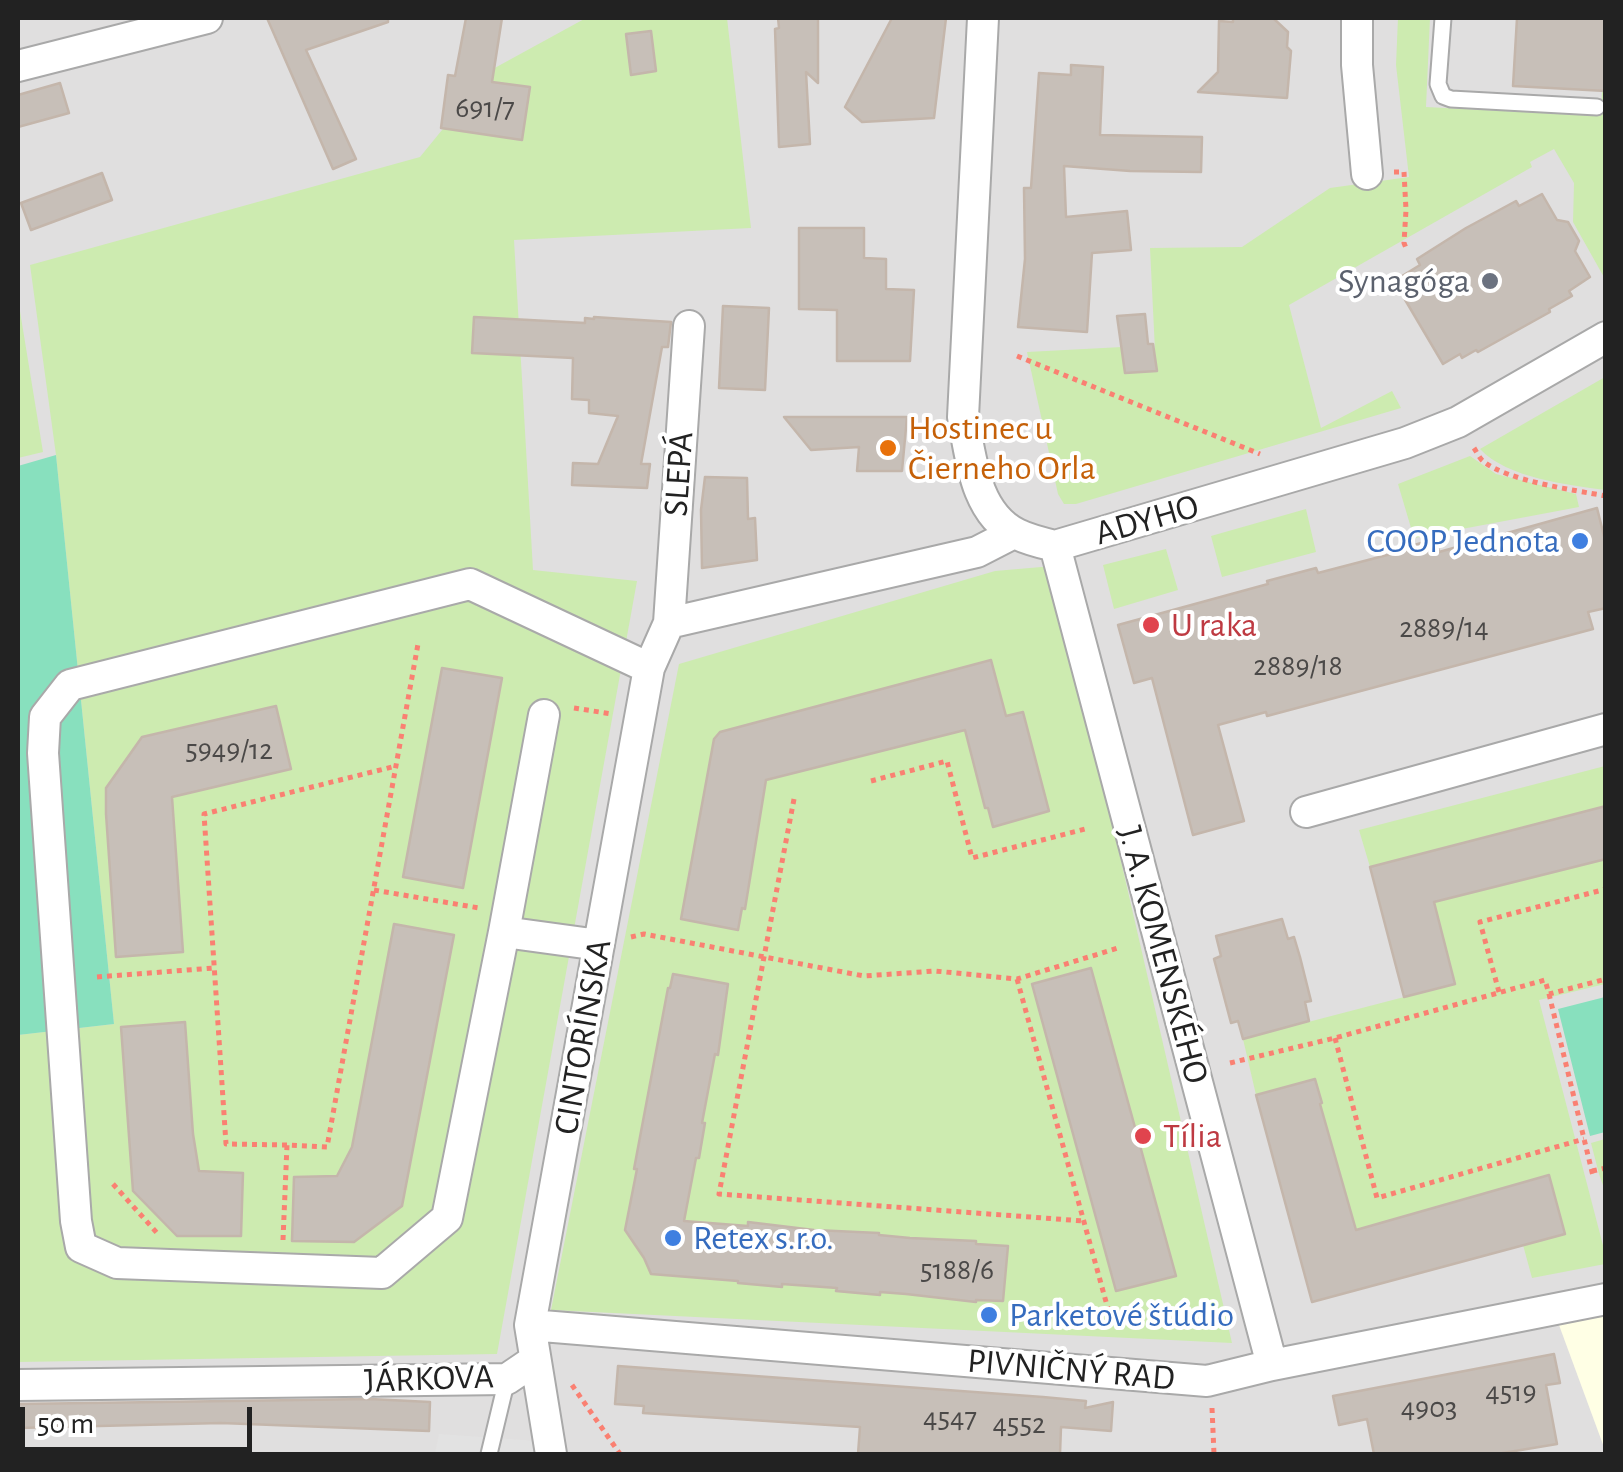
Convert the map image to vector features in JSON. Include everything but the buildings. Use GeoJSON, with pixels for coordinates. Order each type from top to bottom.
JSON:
{"type":"FeatureCollection","features":[{"type":"Feature","properties":{"kind":"street"},"geometry":{"type":"LineString","coordinates":[[18,66],[207,18]]}},
{"type":"Feature","properties":{"kind":"street"},"geometry":{"type":"LineString","coordinates":[[669,623],[977,552],[1014,533],[988,509],[974,475],[964,417],[982,18]]}},
{"type":"Feature","properties":{"kind":"street"},"geometry":{"type":"LineString","coordinates":[[1357,18],[1357,65],[1367,174]]}},
{"type":"Feature","properties":{"kind":"street","name":"SLEPÁ"},"geometry":{"type":"LineString","coordinates":[[669,623],[689,326]]}},
{"type":"Feature","properties":{"kind":"street","name":"ADYHO"},"geometry":{"type":"LineString","coordinates":[[1014,533],[1055,546],[1404,442],[1458,422],[1604,342]]}},
{"type":"Feature","properties":{"kind":"street","name":"J. A. KOMENSKÉHO"},"geometry":{"type":"LineString","coordinates":[[1055,546],[1272,1364]]}},
{"type":"Feature","properties":{"kind":"street"},"geometry":{"type":"LineString","coordinates":[[555,711],[496,921],[447,1218],[382,1273],[117,1263],[81,1247],[43,754],[45,717],[70,685],[470,584],[649,668]]}},
{"type":"Feature","properties":{"kind":"street","name":"CINTORÍNSKA"},"geometry":{"type":"LineString","coordinates":[[551,1454],[530,1325],[649,668],[669,623]]}},
{"type":"Feature","properties":{"kind":"street"},"geometry":{"type":"LineString","coordinates":[[1306,812],[1606,729]]}},
{"type":"Feature","properties":{"kind":"street"},"geometry":{"type":"LineString","coordinates":[[496,921],[599,945]]}},
{"type":"Feature","properties":{"kind":"street","name":"PIVNIČNÝ RAD"},"geometry":{"type":"LineString","coordinates":[[530,1325],[1207,1381],[1272,1364],[1606,1299]]}},
{"type":"Feature","properties":{"kind":"street","name":"JÁRKOVA"},"geometry":{"type":"LineString","coordinates":[[18,1385],[507,1379],[535,1360]]}},
{"type":"Feature","properties":{"kind":"lane"},"geometry":{"type":"LineString","coordinates":[[1442,18],[1438,84],[1443,96],[1598,107]]}},
{"type":"Feature","properties":{"kind":"lane"},"geometry":{"type":"LineString","coordinates":[[490,1454],[507,1379]]}},
{"type":"Feature","properties":{"kind":"path"},"geometry":{"type":"LineString","coordinates":[[1017,356],[1263,455]]}},
{"type":"Feature","properties":{"kind":"path"},"geometry":{"type":"LineString","coordinates":[[1474,448],[1482,460],[1502,471],[1606,496]]}},
{"type":"Feature","properties":{"kind":"path"},"geometry":{"type":"LineString","coordinates":[[396,766],[204,814],[226,1144],[328,1147],[418,644]]}},
{"type":"Feature","properties":{"kind":"path"},"geometry":{"type":"LineString","coordinates":[[555,711],[640,719]]}},
{"type":"Feature","properties":{"kind":"path"},"geometry":{"type":"LineString","coordinates":[[871,781],[948,762],[972,858],[1085,829]]}},
{"type":"Feature","properties":{"kind":"path"},"geometry":{"type":"LineString","coordinates":[[794,799],[719,1194],[1084,1221]]}},
{"type":"Feature","properties":{"kind":"path"},"geometry":{"type":"LineString","coordinates":[[1500,993],[1480,922],[1606,889]]}},
{"type":"Feature","properties":{"kind":"path"},"geometry":{"type":"LineString","coordinates":[[374,890],[496,921]]}},
{"type":"Feature","properties":{"kind":"path"},"geometry":{"type":"LineString","coordinates":[[644,934],[864,976],[934,972],[1017,979],[1118,948]]}},
{"type":"Feature","properties":{"kind":"path"},"geometry":{"type":"LineString","coordinates":[[98,977],[214,968]]}},
{"type":"Feature","properties":{"kind":"path"},"geometry":{"type":"LineString","coordinates":[[1017,979],[1108,1308]]}},
{"type":"Feature","properties":{"kind":"path"},"geometry":{"type":"LineString","coordinates":[[1548,994],[1606,979]]}},
{"type":"Feature","properties":{"kind":"path"},"geometry":{"type":"LineString","coordinates":[[1230,1063],[1546,980],[1592,1174],[1606,1168]]}},
{"type":"Feature","properties":{"kind":"path"},"geometry":{"type":"LineString","coordinates":[[1335,1038],[1377,1198],[1584,1139]]}},
{"type":"Feature","properties":{"kind":"path"},"geometry":{"type":"LineString","coordinates":[[283,1253],[287,1145]]}},
{"type":"Feature","properties":{"kind":"path"},"geometry":{"type":"LineString","coordinates":[[113,1184],[161,1238]]}},
{"type":"Feature","properties":{"kind":"path"},"geometry":{"type":"LineString","coordinates":[[564,1374],[620,1454]]}},
{"type":"Feature","properties":{"kind":"path"},"geometry":{"type":"LineString","coordinates":[[1213,1414],[1214,1454]]}},
{"type":"Feature","properties":{"kind":"shaded area"},"geometry":{"type":"Polygon","coordinates":[[[18,18],[1605,18],[1605,1454],[18,1454],[18,18]]]}},
{"type":"Feature","properties":{"kind":"shaded area"},"geometry":{"type":"Polygon","coordinates":[[[1606,1316],[1605,1450],[1559,1325],[1606,1316]]]}},
{"type":"Feature","properties":{"kind":"shaded area"},"geometry":{"type":"Polygon","coordinates":[[[439,1434],[537,1441],[539,1454],[435,1454],[439,1434]]]}},
{"type":"Feature","properties":{"kind":"green space"},"geometry":{"type":"Polygon","coordinates":[[[586,18],[727,18],[751,228],[514,240],[533,570],[637,581],[497,1354],[18,1362],[18,1035],[114,1024],[56,455],[30,265],[420,157],[491,70],[586,18]]]}},
{"type":"Feature","properties":{"kind":"green space"},"geometry":{"type":"Polygon","coordinates":[[[1398,18],[1430,18],[1426,107],[1601,116],[1605,91],[1605,279],[1573,222],[1574,183],[1554,149],[1530,162],[1532,167],[1289,305],[1321,428],[1392,391],[1401,408],[1076,504],[1064,504],[1058,494],[1027,352],[1122,347],[1125,373],[1156,371],[1150,248],[1242,247],[1330,188],[1409,177],[1396,65],[1398,18]]]}},
{"type":"Feature","properties":{"kind":"green space"},"geometry":{"type":"Polygon","coordinates":[[[18,299],[43,452],[18,458],[18,299]]]}},
{"type":"Feature","properties":{"kind":"green space"},"geometry":{"type":"Polygon","coordinates":[[[1605,377],[1605,490],[1522,473],[1480,449],[1605,377]]]}},
{"type":"Feature","properties":{"kind":"green space"},"geometry":{"type":"Polygon","coordinates":[[[56,455],[114,1024],[18,1035],[18,466],[56,455]]]}},
{"type":"Feature","properties":{"kind":"green space"},"geometry":{"type":"Polygon","coordinates":[[[1470,456],[1496,474],[1576,494],[1579,507],[1414,538],[1398,484],[1470,456]]]}},
{"type":"Feature","properties":{"kind":"green space"},"geometry":{"type":"Polygon","coordinates":[[[1306,509],[1316,552],[1222,577],[1211,536],[1306,509]]]}},
{"type":"Feature","properties":{"kind":"green space"},"geometry":{"type":"Polygon","coordinates":[[[1166,549],[1178,590],[1114,609],[1103,565],[1166,549]]]}},
{"type":"Feature","properties":{"kind":"green space"},"geometry":{"type":"Polygon","coordinates":[[[1053,566],[1232,1343],[551,1310],[679,664],[995,571],[1053,566]]]}},
{"type":"Feature","properties":{"kind":"green space"},"geometry":{"type":"Polygon","coordinates":[[[1605,766],[1605,806],[1370,867],[1359,830],[1605,766]]]}},
{"type":"Feature","properties":{"kind":"green space"},"geometry":{"type":"Polygon","coordinates":[[[1605,859],[1605,984],[1539,1000],[1605,1264],[1532,1278],[1523,1245],[1564,1234],[1548,1175],[1356,1230],[1315,1079],[1256,1095],[1243,1039],[1454,984],[1434,902],[1605,859]]]}},
{"type":"Feature","properties":{"kind":"green space"},"geometry":{"type":"Polygon","coordinates":[[[1605,997],[1605,1132],[1590,1136],[1558,1009],[1605,997]]]}},
{"type":"Feature","properties":{"kind":"green space"},"geometry":{"type":"Polygon","coordinates":[[[1606,1139],[1605,1191],[1591,1143],[1606,1139]]]}},
{"type":"Feature","properties":{"kind":"place","name":"Synagóga"},"geometry":{"type":"Point","coordinates":[1490,281]}},
{"type":"Feature","properties":{"kind":"place","name":"Hostinec u Čierneho Orla"},"geometry":{"type":"Point","coordinates":[888,448]}},
{"type":"Feature","properties":{"kind":"place","name":"COOP Jednota"},"geometry":{"type":"Point","coordinates":[1580,541]}},
{"type":"Feature","properties":{"kind":"place","name":"U raka"},"geometry":{"type":"Point","coordinates":[1151,625]}},
{"type":"Feature","properties":{"kind":"place","name":"Tília"},"geometry":{"type":"Point","coordinates":[1143,1136]}},
{"type":"Feature","properties":{"kind":"place","name":"Retex s.r.o."},"geometry":{"type":"Point","coordinates":[673,1238]}},
{"type":"Feature","properties":{"kind":"place","name":"Parketové štúdio"},"geometry":{"type":"Point","coordinates":[989,1315]}}]}
